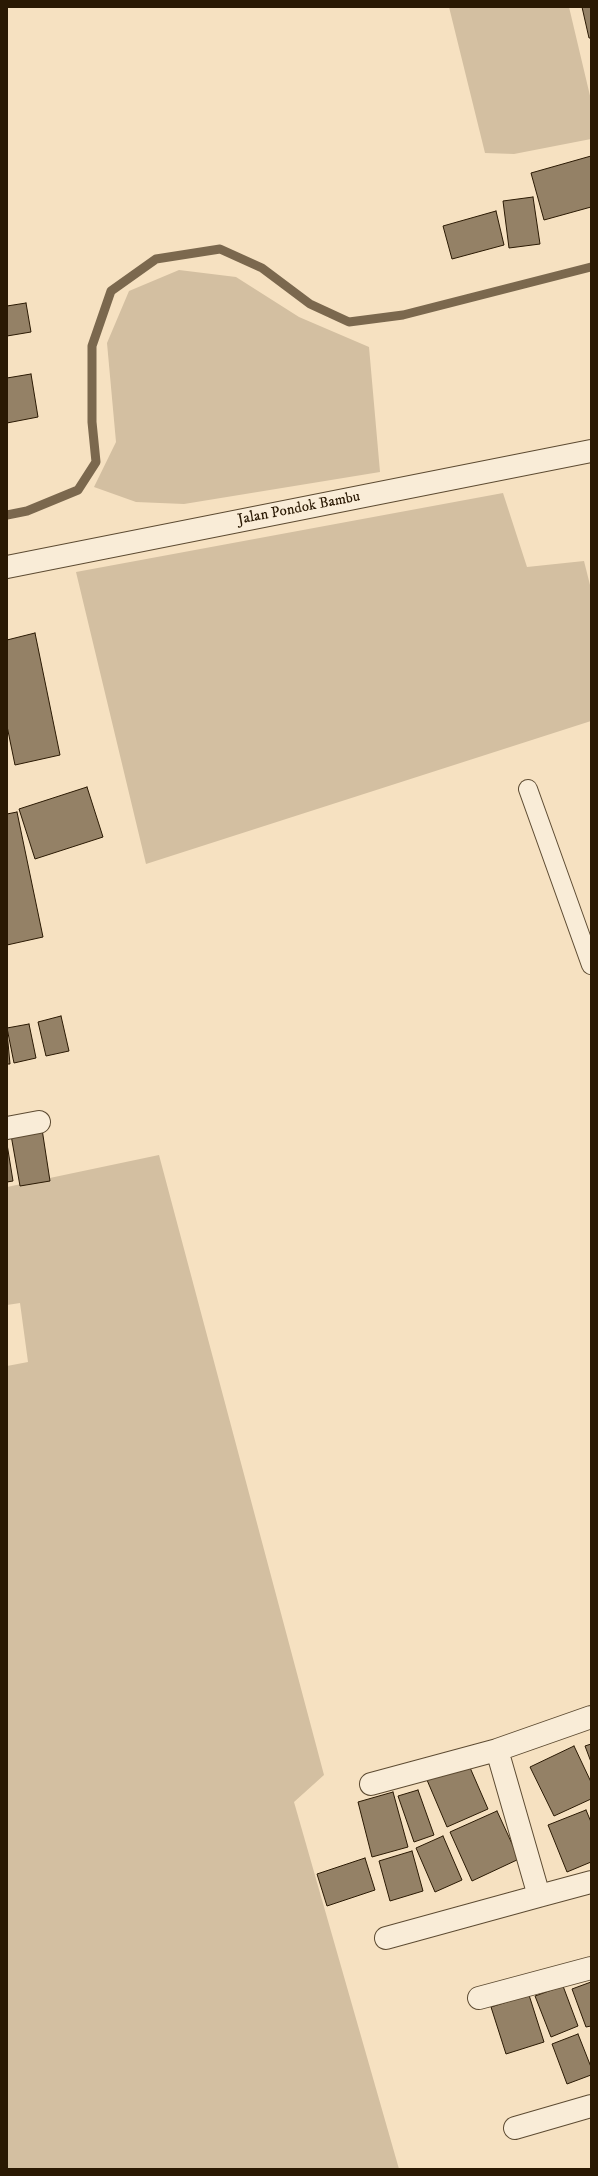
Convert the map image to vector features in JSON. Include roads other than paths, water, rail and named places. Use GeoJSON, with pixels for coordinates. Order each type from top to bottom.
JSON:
{"type":"FeatureCollection","features":[{"type":"Feature","properties":{"kind":"street","name":"Jalan Pondok Bambu"},"geometry":{"type":"LineString","coordinates":[[7,567],[591,451]]}},
{"type":"Feature","properties":{"kind":"street"},"geometry":{"type":"LineString","coordinates":[[7,1128],[39,1122]]}},
{"type":"Feature","properties":{"kind":"street"},"geometry":{"type":"LineString","coordinates":[[371,1784],[497,1750],[591,1717]]}},
{"type":"Feature","properties":{"kind":"street"},"geometry":{"type":"LineString","coordinates":[[497,1750],[539,1896]]}},
{"type":"Feature","properties":{"kind":"street"},"geometry":{"type":"LineString","coordinates":[[386,1938],[591,1882]]}},
{"type":"Feature","properties":{"kind":"street"},"geometry":{"type":"LineString","coordinates":[[480,1998],[591,1968]]}},
{"type":"Feature","properties":{"kind":"street"},"geometry":{"type":"LineString","coordinates":[[515,2128],[591,2106]]}},
{"type":"Feature","properties":{"kind":"lane"},"geometry":{"type":"LineString","coordinates":[[528,789],[591,965]]}},
{"type":"Feature","properties":{"kind":"waterway"},"geometry":{"type":"LineString","coordinates":[[7,515],[27,511],[78,490],[96,462],[92,422],[92,346],[111,291],[156,259],[220,249],[262,268],[310,304],[349,322],[403,315],[591,267]]}}]}
